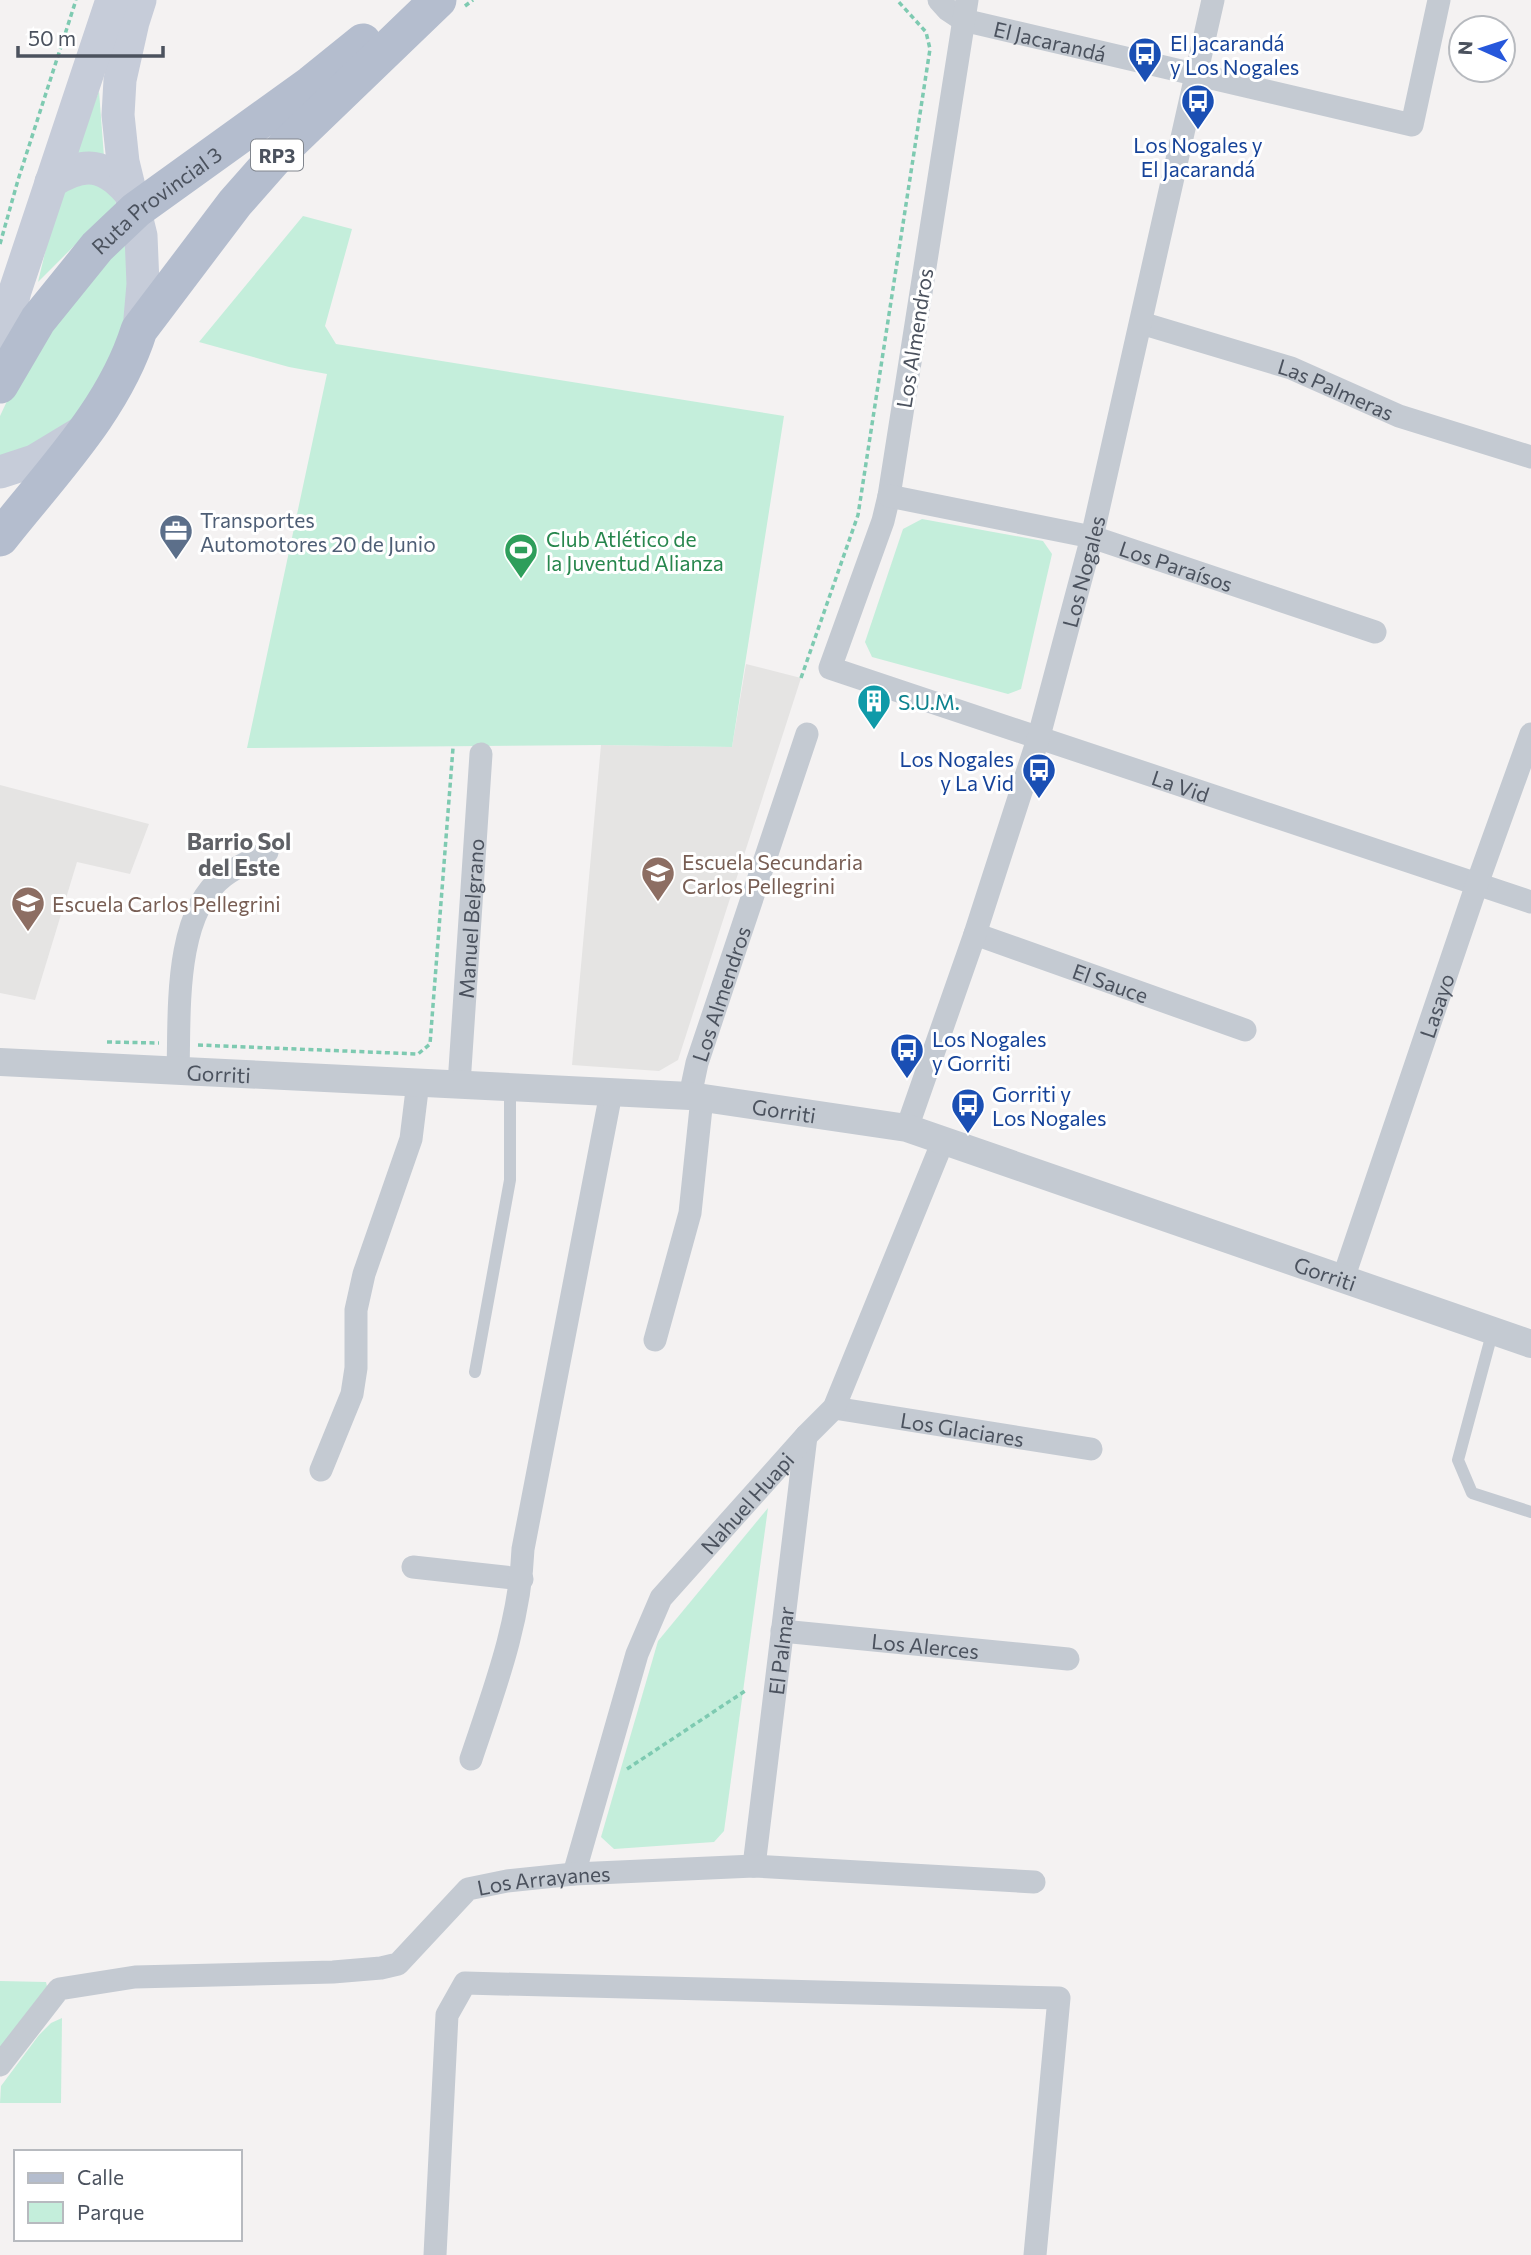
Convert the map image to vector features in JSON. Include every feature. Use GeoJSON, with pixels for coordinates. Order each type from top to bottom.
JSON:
{"type":"FeatureCollection","features":[{"type":"Feature","properties":{"kind":"main road"},"geometry":{"type":"LineString","coordinates":[[0,351],[15,291],[112,0]]}},
{"type":"Feature","properties":{"kind":"main road"},"geometry":{"type":"LineString","coordinates":[[139,330],[144,284],[141,236],[122,162],[118,104],[132,22],[140,0]]}},
{"type":"Feature","properties":{"kind":"main road","name":"Ruta Provincial 3"},"geometry":{"type":"LineString","coordinates":[[0,385],[38,320],[133,202],[311,84],[416,0]]}},
{"type":"Feature","properties":{"kind":"main road","name":"RP3"},"geometry":{"type":"LineString","coordinates":[[0,538],[88,428],[133,351],[139,330],[235,203],[280,152],[450,4]]}},
{"type":"Feature","properties":{"kind":"main road"},"geometry":{"type":"LineString","coordinates":[[51,182],[60,176],[87,168],[104,171],[117,177],[133,202]]}},
{"type":"Feature","properties":{"kind":"main road"},"geometry":{"type":"LineString","coordinates":[[0,472],[34,461],[88,428]]}},
{"type":"Feature","properties":{"kind":"street","name":"El Jacarandá"},"geometry":{"type":"LineString","coordinates":[[939,0],[948,10],[965,10],[1195,76],[1412,125],[1438,0]]}},
{"type":"Feature","properties":{"kind":"street","name":"Los Nogales"},"geometry":{"type":"LineString","coordinates":[[907,1128],[975,934],[1039,736],[1092,537],[1213,0]]}},
{"type":"Feature","properties":{"kind":"street","name":"Los Almendros"},"geometry":{"type":"LineString","coordinates":[[830,668],[883,521],[889,496],[965,10]]}},
{"type":"Feature","properties":{"kind":"street","name":"Las Palmeras"},"geometry":{"type":"LineString","coordinates":[[1141,323],[1291,368],[1399,416],[1531,457]]}},
{"type":"Feature","properties":{"kind":"street","name":"Los Paraísos"},"geometry":{"type":"LineString","coordinates":[[889,496],[1092,537],[1375,632]]}},
{"type":"Feature","properties":{"kind":"street","name":"La Vid"},"geometry":{"type":"LineString","coordinates":[[830,668],[1531,902]]}},
{"type":"Feature","properties":{"kind":"street","name":"Los Almendros"},"geometry":{"type":"LineString","coordinates":[[654,1340],[690,1213],[697,1063],[807,734]]}},
{"type":"Feature","properties":{"kind":"street","name":"Lasayo"},"geometry":{"type":"LineString","coordinates":[[1343,1279],[1477,884],[1531,734]]}},
{"type":"Feature","properties":{"kind":"street","name":"Manuel Belgrano"},"geometry":{"type":"LineString","coordinates":[[459,1083],[481,754]]}},
{"type":"Feature","properties":{"kind":"street"},"geometry":{"type":"LineString","coordinates":[[178,1058],[184,954],[201,902],[224,876],[267,852]]}},
{"type":"Feature","properties":{"kind":"street","name":"El Sauce"},"geometry":{"type":"LineString","coordinates":[[975,934],[1245,1030]]}},
{"type":"Feature","properties":{"kind":"street","name":"Gorriti"},"geometry":{"type":"LineString","coordinates":[[0,1062],[178,1058],[418,1082],[696,1097],[907,1128],[1531,1343]]}},
{"type":"Feature","properties":{"kind":"street"},"geometry":{"type":"LineString","coordinates":[[321,1470],[352,1394],[356,1368],[356,1310],[364,1274],[411,1139],[418,1082]]}},
{"type":"Feature","properties":{"kind":"street"},"geometry":{"type":"LineString","coordinates":[[471,1759],[509,1647],[522,1579],[523,1549],[611,1093]]}},
{"type":"Feature","properties":{"kind":"street","name":"Nahuel Huapi"},"geometry":{"type":"LineString","coordinates":[[574,1874],[637,1654],[661,1598],[834,1408],[943,1141]]}},
{"type":"Feature","properties":{"kind":"street","name":"Los Glaciares"},"geometry":{"type":"LineString","coordinates":[[834,1408],[1091,1450]]}},
{"type":"Feature","properties":{"kind":"street","name":"El Palmar"},"geometry":{"type":"LineString","coordinates":[[754,1866],[806,1436]]}},
{"type":"Feature","properties":{"kind":"street"},"geometry":{"type":"LineString","coordinates":[[413,1567],[522,1579]]}},
{"type":"Feature","properties":{"kind":"street","name":"Los Alerces"},"geometry":{"type":"LineString","coordinates":[[782,1631],[1068,1659]]}},
{"type":"Feature","properties":{"kind":"street","name":"Los Arrayanes"},"geometry":{"type":"LineString","coordinates":[[0,2065],[59,1989],[135,1977],[333,1972],[398,1964],[467,1889],[506,1881],[574,1874],[754,1866],[1034,1882]]}},
{"type":"Feature","properties":{"kind":"street"},"geometry":{"type":"LineString","coordinates":[[435,2255],[447,2015],[465,1983],[1059,1998],[1035,2255]]}},
{"type":"Feature","properties":{"kind":"lane"},"geometry":{"type":"LineString","coordinates":[[475,1372],[510,1180],[510,1088]]}},
{"type":"Feature","properties":{"kind":"lane"},"geometry":{"type":"LineString","coordinates":[[1493,1330],[1458,1460],[1472,1493],[1531,1511]]}},
{"type":"Feature","properties":{"kind":"path"},"geometry":{"type":"LineString","coordinates":[[0,244],[76,0]]}},
{"type":"Feature","properties":{"kind":"path"},"geometry":{"type":"LineString","coordinates":[[450,4],[472,0]]}},
{"type":"Feature","properties":{"kind":"path"},"geometry":{"type":"LineString","coordinates":[[801,678],[858,515],[930,49],[926,32],[897,0]]}},
{"type":"Feature","properties":{"kind":"path"},"geometry":{"type":"LineString","coordinates":[[96,1041],[178,1058],[418,1054],[430,1044],[453,748]]}},
{"type":"Feature","properties":{"kind":"path"},"geometry":{"type":"LineString","coordinates":[[619,1774],[745,1691]]}},
{"type":"Feature","properties":{"kind":"shaded area","name":"Escuela Secundaria Carlos Pellegrini"},"geometry":{"type":"Polygon","coordinates":[[[746,664],[801,678],[678,1060],[659,1071],[572,1065],[601,745],[732,747],[746,664]]]}},
{"type":"Feature","properties":{"kind":"shaded area","name":"Escuela Carlos Pellegrini"},"geometry":{"type":"Polygon","coordinates":[[[0,785],[149,824],[130,874],[77,862],[35,1000],[0,993],[0,785]]]}},
{"type":"Feature","properties":{"kind":"green space"},"geometry":{"type":"Polygon","coordinates":[[[99,91],[104,157],[75,154],[99,91]]]}},
{"type":"Feature","properties":{"kind":"green space"},"geometry":{"type":"Polygon","coordinates":[[[97,183],[115,198],[116,204],[38,282],[59,199],[71,186],[97,183]]]}},
{"type":"Feature","properties":{"kind":"green space","name":"Club Atlético de la Juventud Alianza"},"geometry":{"type":"Polygon","coordinates":[[[303,216],[352,229],[325,326],[336,344],[784,416],[732,747],[601,745],[247,748],[327,374],[289,367],[199,342],[303,216]]]}},
{"type":"Feature","properties":{"kind":"green space"},"geometry":{"type":"Polygon","coordinates":[[[126,237],[130,290],[118,347],[73,421],[40,444],[0,461],[0,416],[32,348],[126,237]]]}},
{"type":"Feature","properties":{"kind":"green space"},"geometry":{"type":"Polygon","coordinates":[[[922,519],[1043,541],[1052,554],[1021,689],[1008,694],[872,657],[865,642],[903,529],[922,519]]]}},
{"type":"Feature","properties":{"kind":"green space"},"geometry":{"type":"Polygon","coordinates":[[[768,1508],[724,1831],[714,1842],[614,1849],[601,1837],[658,1641],[768,1508]]]}},
{"type":"Feature","properties":{"kind":"green space"},"geometry":{"type":"Polygon","coordinates":[[[0,1981],[46,1982],[49,1995],[0,2050],[0,1981]]]}},
{"type":"Feature","properties":{"kind":"green space"},"geometry":{"type":"Polygon","coordinates":[[[62,2018],[61,2103],[0,2103],[1,2086],[39,2035],[51,2023],[62,2018]]]}},
{"type":"Feature","properties":{"kind":"place","name":"El Jacarandá y Los Nogales"},"geometry":{"type":"Point","coordinates":[1145,84]}},
{"type":"Feature","properties":{"kind":"place","name":"Los Nogales y El Jacarandá"},"geometry":{"type":"Point","coordinates":[1198,131]}},
{"type":"Feature","properties":{"kind":"place","name":"Transportes Automotores 20 de Junio"},"geometry":{"type":"Point","coordinates":[176,561]}},
{"type":"Feature","properties":{"kind":"place","name":"Club Atlético de la Juventud Alianza"},"geometry":{"type":"Point","coordinates":[521,580]}},
{"type":"Feature","properties":{"kind":"place","name":"S.U.M."},"geometry":{"type":"Point","coordinates":[874,731]}},
{"type":"Feature","properties":{"kind":"place","name":"Los Nogales y La Vid"},"geometry":{"type":"Point","coordinates":[1039,800]}},
{"type":"Feature","properties":{"kind":"place","name":"Escuela Secundaria Carlos Pellegrini"},"geometry":{"type":"Point","coordinates":[658,903]}},
{"type":"Feature","properties":{"kind":"place","name":"Escuela Carlos Pellegrini"},"geometry":{"type":"Point","coordinates":[28,933]}},
{"type":"Feature","properties":{"kind":"place","name":"Los Nogales y Gorriti"},"geometry":{"type":"Point","coordinates":[907,1080]}},
{"type":"Feature","properties":{"kind":"place","name":"Gorriti y Los Nogales"},"geometry":{"type":"Point","coordinates":[968,1135]}},
{"type":"Feature","properties":{"kind":"district","name":"Barrio Sol del Este"},"geometry":{"type":"Point","coordinates":[239,854]}}]}
